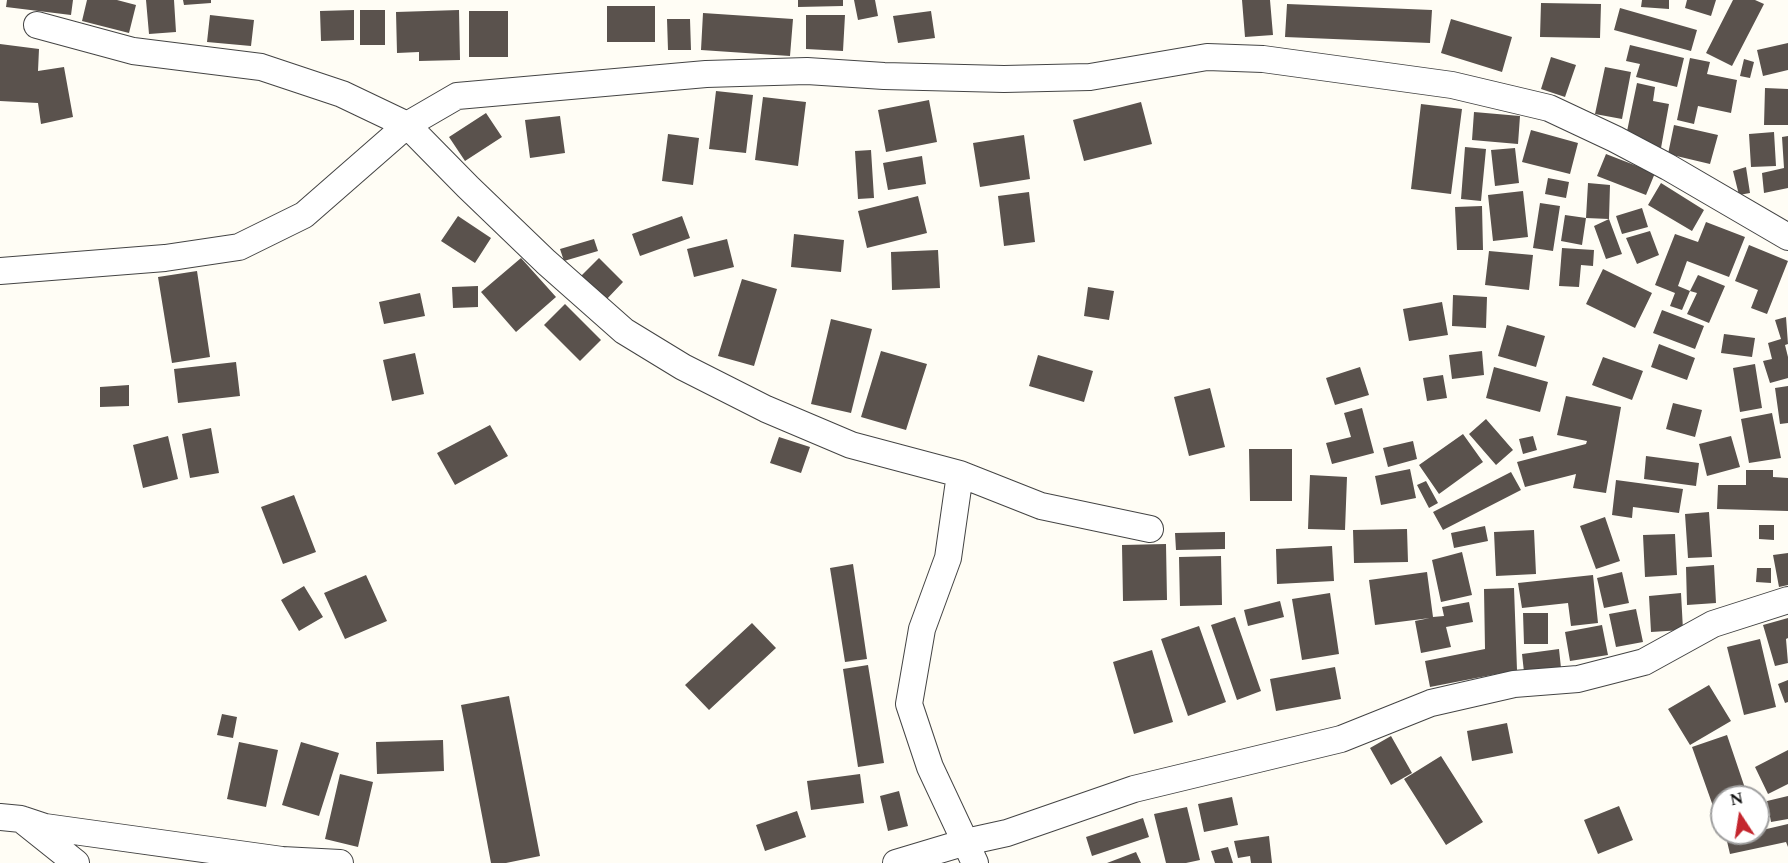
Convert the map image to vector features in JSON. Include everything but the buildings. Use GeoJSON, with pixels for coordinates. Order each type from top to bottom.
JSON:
{"type":"FeatureCollection","features":[{"type":"Feature","properties":{"kind":"street"},"geometry":{"type":"LineString","coordinates":[[38,25],[133,51],[261,67],[342,94],[407,125],[546,262],[624,331],[683,367],[766,410],[851,445],[960,474],[1041,506],[1150,529]]}},
{"type":"Feature","properties":{"kind":"street"},"geometry":{"type":"LineString","coordinates":[[0,270],[165,258],[239,247],[304,215],[407,125],[457,96],[706,74],[807,71],[884,76],[1004,79],[1090,77],[1207,57],[1263,59],[1452,85],[1549,108],[1668,167],[1788,237]]}},
{"type":"Feature","properties":{"kind":"street"},"geometry":{"type":"LineString","coordinates":[[960,474],[948,558],[922,629],[909,704],[930,767],[971,852]]}},
{"type":"Feature","properties":{"kind":"street"},"geometry":{"type":"LineString","coordinates":[[896,863],[971,852],[1006,833],[1134,789],[1341,739],[1431,703],[1514,684],[1578,680],[1644,662],[1713,624],[1788,600]]}},
{"type":"Feature","properties":{"kind":"street"},"geometry":{"type":"LineString","coordinates":[[10,818],[76,863]]}},
{"type":"Feature","properties":{"kind":"street"},"geometry":{"type":"LineString","coordinates":[[10,818],[45,827],[282,860],[340,863]]}}]}
